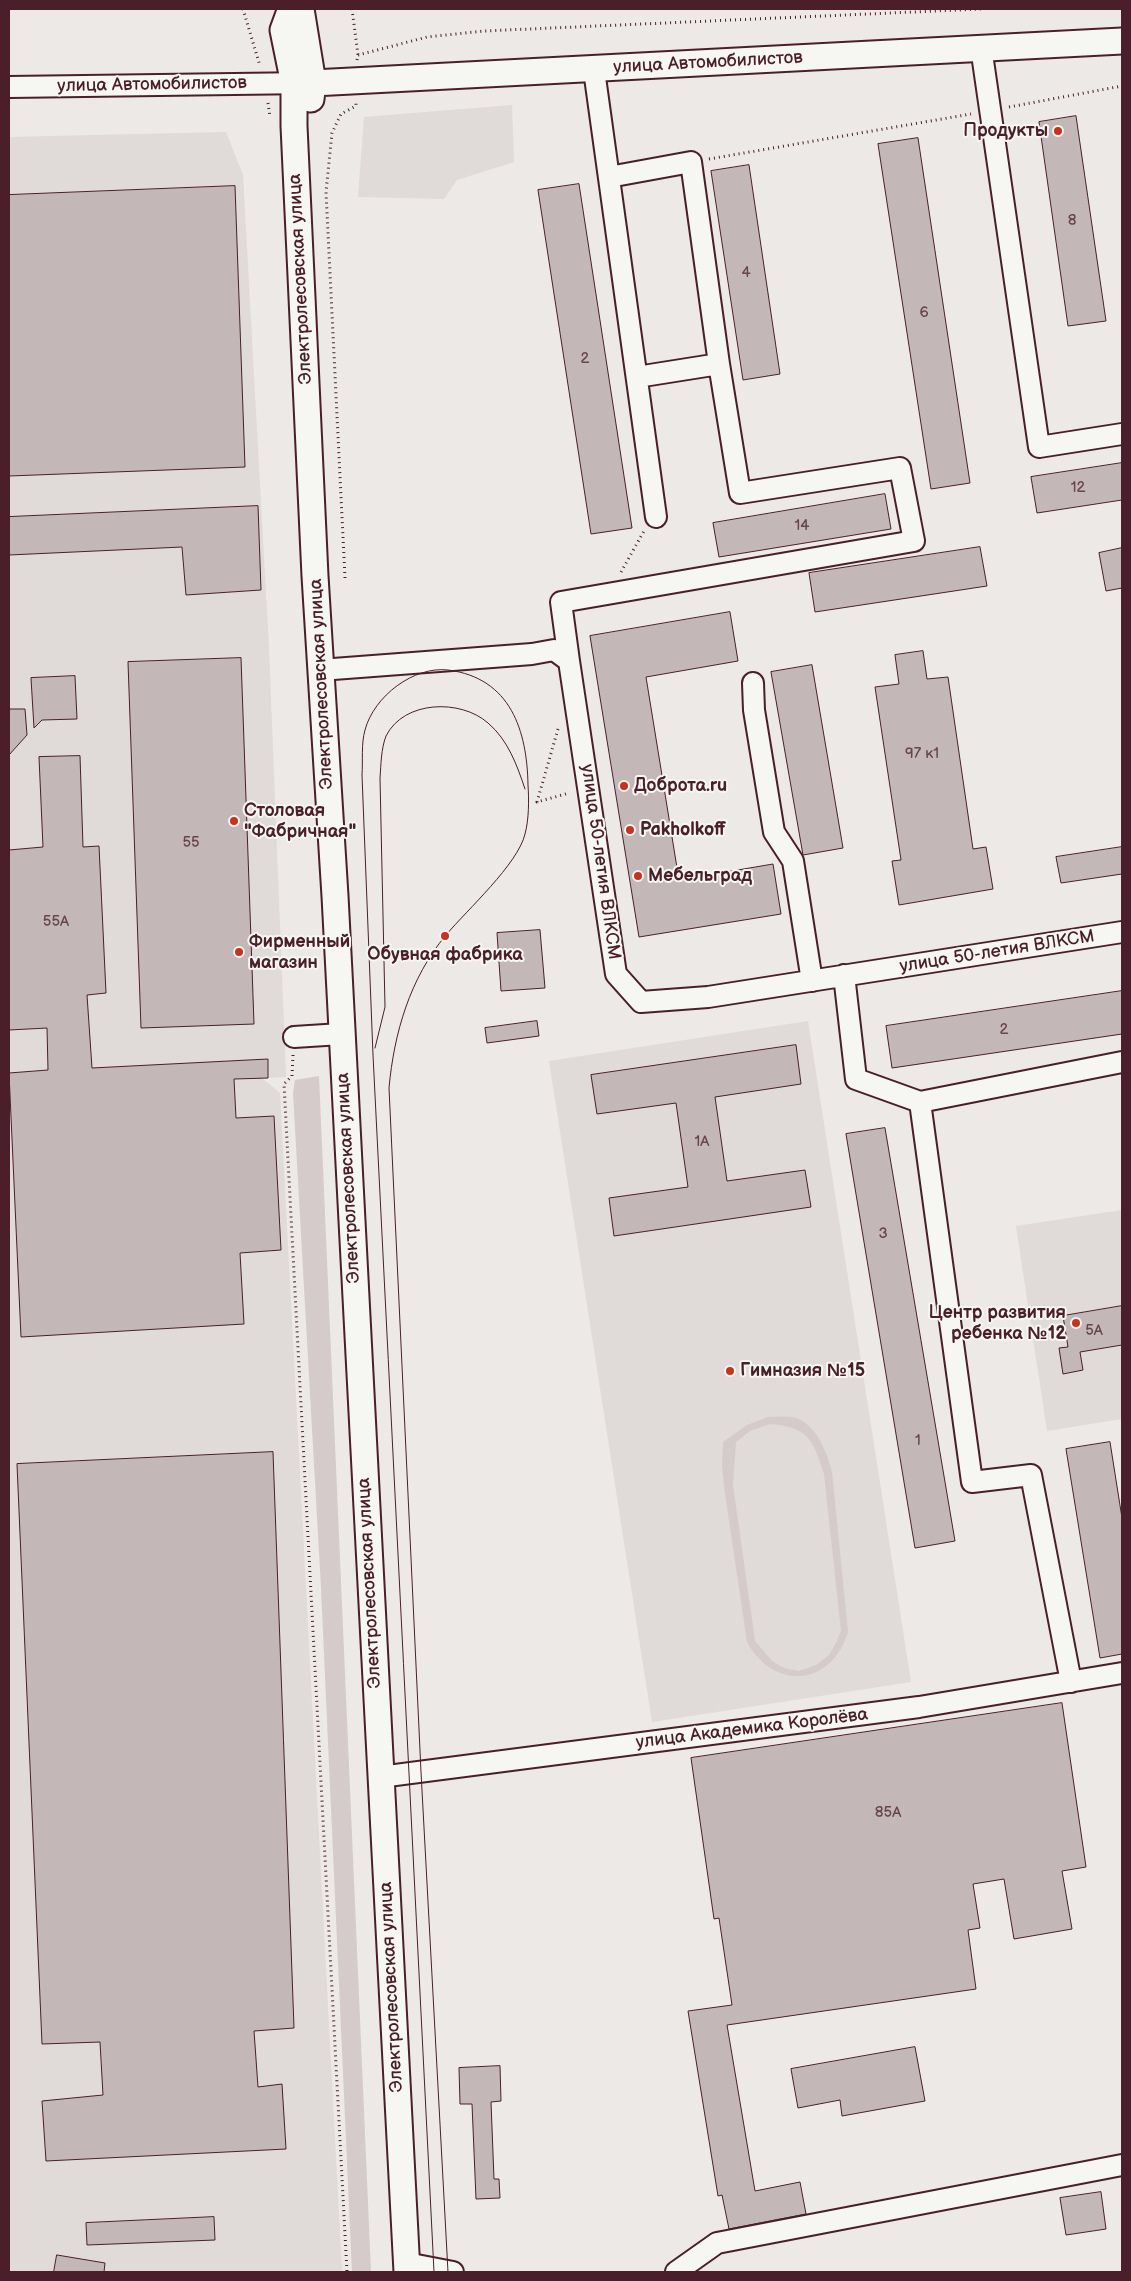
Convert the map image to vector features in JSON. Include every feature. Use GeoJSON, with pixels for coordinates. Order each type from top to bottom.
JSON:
{"type":"FeatureCollection","features":[{"type":"Feature","properties":{"kind":"main road"},"geometry":{"type":"LineString","coordinates":[[301,9],[303,84]]}},
{"type":"Feature","properties":{"kind":"main road"},"geometry":{"type":"LineString","coordinates":[[283,16],[303,84]]}},
{"type":"Feature","properties":{"kind":"main road","name":"улица Автомобилистов"},"geometry":{"type":"LineString","coordinates":[[303,84],[1122,41]]}},
{"type":"Feature","properties":{"kind":"main road","name":"Электролесовская улица"},"geometry":{"type":"LineString","coordinates":[[303,84],[307,126],[296,170],[320,670],[335,896],[407,2268]]}},
{"type":"Feature","properties":{"kind":"street"},"geometry":{"type":"LineString","coordinates":[[981,47],[1039,447],[1122,434]]}},
{"type":"Feature","properties":{"kind":"street"},"geometry":{"type":"LineString","coordinates":[[594,70],[656,517]]}},
{"type":"Feature","properties":{"kind":"street","name":"улица Автомобилистов"},"geometry":{"type":"LineString","coordinates":[[9,87],[303,84]]}},
{"type":"Feature","properties":{"kind":"street"},"geometry":{"type":"LineString","coordinates":[[610,177],[691,162],[719,364],[637,376]]}},
{"type":"Feature","properties":{"kind":"street","name":"улица 50-летия ВЛКСМ"},"geometry":{"type":"LineString","coordinates":[[719,364],[740,493],[900,468],[914,541],[561,602],[616,974],[641,1002],[708,997],[1122,932]]}},
{"type":"Feature","properties":{"kind":"street"},"geometry":{"type":"LineString","coordinates":[[320,670],[532,654],[554,650],[569,661]]}},
{"type":"Feature","properties":{"kind":"street"},"geometry":{"type":"LineString","coordinates":[[752,682],[754,710],[774,832],[793,861],[812,980]]}},
{"type":"Feature","properties":{"kind":"street"},"geometry":{"type":"LineString","coordinates":[[844,975],[856,1079],[920,1102],[1122,1062]]}},
{"type":"Feature","properties":{"kind":"street"},"geometry":{"type":"LineString","coordinates":[[294,1037],[341,1034]]}},
{"type":"Feature","properties":{"kind":"street"},"geometry":{"type":"LineString","coordinates":[[920,1102],[972,1482],[1031,1475],[1071,1682]]}},
{"type":"Feature","properties":{"kind":"street","name":"улица Академика Королёва"},"geometry":{"type":"LineString","coordinates":[[380,1777],[919,1707],[1122,1673]]}},
{"type":"Feature","properties":{"kind":"street"},"geometry":{"type":"LineString","coordinates":[[676,2272],[716,2243],[1122,2165]]}},
{"type":"Feature","properties":{"kind":"street"},"geometry":{"type":"LineString","coordinates":[[407,2268],[453,2272]]}},
{"type":"Feature","properties":{"kind":"path"},"geometry":{"type":"LineString","coordinates":[[345,578],[326,192],[332,133],[341,114],[356,106],[358,55],[352,9]]}},
{"type":"Feature","properties":{"kind":"path"},"geometry":{"type":"LineString","coordinates":[[358,55],[427,36],[484,31],[982,9]]}},
{"type":"Feature","properties":{"kind":"path"},"geometry":{"type":"LineString","coordinates":[[691,162],[1122,86]]}},
{"type":"Feature","properties":{"kind":"path"},"geometry":{"type":"LineString","coordinates":[[577,705],[562,714],[538,802],[589,787]]}},
{"type":"Feature","properties":{"kind":"path"},"geometry":{"type":"LineString","coordinates":[[294,1037],[292,1076],[284,1084],[347,2272]]}},
{"type":"Feature","properties":{"kind":"shaded area"},"geometry":{"type":"Polygon","coordinates":[[[512,105],[514,162],[457,180],[444,199],[358,197],[364,117],[512,105]]]}},
{"type":"Feature","properties":{"kind":"shaded area"},"geometry":{"type":"Polygon","coordinates":[[[226,132],[243,175],[269,648],[286,1077],[262,1078],[280,1093],[342,2272],[9,2272],[9,137],[226,132]]]}},
{"type":"Feature","properties":{"kind":"shaded area","name":"Гимназия №15"},"geometry":{"type":"Polygon","coordinates":[[[808,1021],[911,1682],[652,1722],[549,1061],[808,1021]]]}},
{"type":"Feature","properties":{"kind":"shaded area"},"geometry":{"type":"Polygon","coordinates":[[[319,1076],[371,2272],[352,2272],[321,1588],[293,1093],[295,1080],[319,1076]]]}},
{"type":"Feature","properties":{"kind":"shaded area","name":"Центр развития ребенка №12"},"geometry":{"type":"Polygon","coordinates":[[[1122,1210],[1122,1419],[1047,1431],[1016,1226],[1122,1210]]]}},
{"type":"Feature","properties":{"kind":"shaded area"},"geometry":{"type":"Polygon","coordinates":[[[768,1417],[792,1417],[800,1420],[807,1424],[819,1438],[832,1472],[848,1632],[840,1650],[829,1664],[816,1672],[801,1676],[786,1675],[772,1669],[758,1658],[747,1642],[722,1466],[723,1442],[747,1425],[768,1417]],[[770,1424],[750,1431],[736,1442],[733,1485],[755,1641],[772,1661],[784,1668],[799,1671],[816,1665],[829,1655],[841,1631],[824,1474],[816,1452],[807,1437],[793,1428],[770,1424]]]}},
{"type":"Feature","properties":{"kind":"building"},"geometry":{"type":"Polygon","coordinates":[[[1076,116],[1106,321],[1068,326],[1039,122],[1076,116]]]}},
{"type":"Feature","properties":{"kind":"building"},"geometry":{"type":"Polygon","coordinates":[[[918,138],[970,483],[931,489],[878,144],[918,138]]]}},
{"type":"Feature","properties":{"kind":"building"},"geometry":{"type":"Polygon","coordinates":[[[749,165],[780,374],[743,380],[711,171],[749,165]]]}},
{"type":"Feature","properties":{"kind":"building"},"geometry":{"type":"Polygon","coordinates":[[[579,184],[632,528],[591,534],[538,190],[579,184]]]}},
{"type":"Feature","properties":{"kind":"building"},"geometry":{"type":"Polygon","coordinates":[[[235,186],[245,467],[9,476],[9,195],[235,186]]]}},
{"type":"Feature","properties":{"kind":"building"},"geometry":{"type":"Polygon","coordinates":[[[1122,463],[1122,500],[1037,513],[1031,477],[1122,463]]]}},
{"type":"Feature","properties":{"kind":"building"},"geometry":{"type":"Polygon","coordinates":[[[885,494],[891,529],[719,557],[713,523],[885,494]]]}},
{"type":"Feature","properties":{"kind":"building"},"geometry":{"type":"Polygon","coordinates":[[[258,506],[261,590],[186,595],[182,547],[9,555],[9,517],[258,506]]]}},
{"type":"Feature","properties":{"kind":"building"},"geometry":{"type":"Polygon","coordinates":[[[980,547],[987,586],[815,612],[809,573],[980,547]]]}},
{"type":"Feature","properties":{"kind":"building"},"geometry":{"type":"Polygon","coordinates":[[[1122,548],[1122,588],[1106,591],[1099,553],[1122,548]]]}},
{"type":"Feature","properties":{"kind":"building"},"geometry":{"type":"Polygon","coordinates":[[[730,612],[738,661],[646,677],[679,880],[773,864],[781,914],[639,937],[590,636],[730,612]]]}},
{"type":"Feature","properties":{"kind":"building"},"geometry":{"type":"Polygon","coordinates":[[[923,651],[927,679],[948,677],[973,849],[986,847],[993,889],[899,905],[892,861],[901,860],[875,687],[899,684],[895,655],[923,651]]]}},
{"type":"Feature","properties":{"kind":"building"},"geometry":{"type":"Polygon","coordinates":[[[241,658],[254,1024],[141,1028],[128,662],[241,658]]]}},
{"type":"Feature","properties":{"kind":"building"},"geometry":{"type":"Polygon","coordinates":[[[812,665],[843,848],[803,855],[771,672],[812,665]]]}},
{"type":"Feature","properties":{"kind":"building"},"geometry":{"type":"Polygon","coordinates":[[[75,676],[77,719],[42,720],[34,728],[31,678],[75,676]]]}},
{"type":"Feature","properties":{"kind":"building"},"geometry":{"type":"Polygon","coordinates":[[[9,709],[25,709],[27,735],[9,755],[9,709]]]}},
{"type":"Feature","properties":{"kind":"building"},"geometry":{"type":"Polygon","coordinates":[[[80,756],[83,847],[99,846],[106,993],[87,995],[92,1068],[268,1059],[268,1078],[234,1079],[236,1118],[274,1116],[281,1250],[240,1253],[244,1324],[21,1337],[9,1073],[48,1070],[47,1028],[9,1030],[9,850],[43,847],[39,757],[80,756]]]}},
{"type":"Feature","properties":{"kind":"building"},"geometry":{"type":"Polygon","coordinates":[[[1122,847],[1122,874],[1061,883],[1056,857],[1122,847]]]}},
{"type":"Feature","properties":{"kind":"building"},"geometry":{"type":"Polygon","coordinates":[[[540,930],[545,988],[501,991],[497,933],[540,930]]]}},
{"type":"Feature","properties":{"kind":"building"},"geometry":{"type":"Polygon","coordinates":[[[1122,991],[1122,1034],[892,1068],[886,1026],[1122,991]]]}},
{"type":"Feature","properties":{"kind":"building"},"geometry":{"type":"Polygon","coordinates":[[[537,1021],[539,1036],[487,1043],[485,1028],[537,1021]]]}},
{"type":"Feature","properties":{"kind":"building"},"geometry":{"type":"Polygon","coordinates":[[[796,1045],[801,1084],[715,1097],[727,1181],[805,1170],[811,1207],[614,1236],[609,1198],[688,1187],[676,1103],[597,1114],[591,1075],[796,1045]]]}},
{"type":"Feature","properties":{"kind":"building"},"geometry":{"type":"Polygon","coordinates":[[[885,1128],[955,1541],[915,1548],[846,1134],[885,1128]]]}},
{"type":"Feature","properties":{"kind":"building"},"geometry":{"type":"Polygon","coordinates":[[[1122,1306],[1122,1345],[1080,1352],[1083,1370],[1063,1374],[1059,1348],[1068,1347],[1063,1316],[1122,1306]]]}},
{"type":"Feature","properties":{"kind":"building"},"geometry":{"type":"Polygon","coordinates":[[[1110,1442],[1122,1518],[1122,1654],[1100,1658],[1066,1449],[1110,1442]]]}},
{"type":"Feature","properties":{"kind":"building"},"geometry":{"type":"Polygon","coordinates":[[[273,1452],[294,2028],[254,2031],[258,2087],[282,2084],[286,2149],[46,2161],[42,2101],[103,2095],[100,2042],[42,2044],[17,1464],[273,1452]]]}},
{"type":"Feature","properties":{"kind":"building"},"geometry":{"type":"Polygon","coordinates":[[[1062,1703],[1086,1867],[1062,1871],[1072,1929],[1014,1939],[1004,1879],[973,1884],[980,1928],[968,1930],[976,1989],[727,2025],[755,2191],[800,2182],[806,2214],[729,2229],[722,2195],[718,2196],[688,2011],[732,2005],[719,1918],[714,1919],[691,1758],[1062,1703]]]}},
{"type":"Feature","properties":{"kind":"building"},"geometry":{"type":"Polygon","coordinates":[[[915,2047],[925,2101],[842,2116],[840,2100],[798,2108],[791,2069],[915,2047]]]}},
{"type":"Feature","properties":{"kind":"building"},"geometry":{"type":"Polygon","coordinates":[[[500,2066],[501,2101],[491,2102],[494,2179],[499,2179],[500,2198],[476,2199],[472,2104],[460,2104],[459,2068],[500,2066]]]}},
{"type":"Feature","properties":{"kind":"building"},"geometry":{"type":"Polygon","coordinates":[[[1101,2192],[1106,2229],[1066,2235],[1060,2198],[1101,2192]]]}},
{"type":"Feature","properties":{"kind":"building"},"geometry":{"type":"Polygon","coordinates":[[[214,2217],[215,2240],[87,2245],[86,2223],[214,2217]]]}},
{"type":"Feature","properties":{"kind":"building"},"geometry":{"type":"Polygon","coordinates":[[[57,2255],[105,2263],[104,2272],[54,2272],[57,2255]]]}},
{"type":"Feature","properties":{"kind":"tram line"},"geometry":{"type":"LineString","coordinates":[[434,2272],[373,1055],[362,775],[365,730],[377,706],[386,695],[409,678],[435,670],[448,670],[469,675],[487,684],[501,696],[511,710],[519,727],[524,745],[529,803],[525,834],[513,859],[446,935],[433,952],[413,988],[395,1047],[389,1088],[421,1772],[448,2272]]}},
{"type":"Feature","properties":{"kind":"tram line"},"geometry":{"type":"LineString","coordinates":[[375,1048],[385,1007],[380,778],[382,752],[386,736],[394,724],[406,715],[419,710],[449,707],[477,715],[488,723],[501,737],[515,762],[525,789]]}},
{"type":"Feature","properties":{"kind":"place","name":"Продукты"},"geometry":{"type":"Point","coordinates":[1058,131]}},
{"type":"Feature","properties":{"kind":"place","name":"Доброта.ru"},"geometry":{"type":"Point","coordinates":[624,786]}},
{"type":"Feature","properties":{"kind":"place","name":"Столовая \"Фабричная\""},"geometry":{"type":"Point","coordinates":[234,821]}},
{"type":"Feature","properties":{"kind":"place","name":"Pakholkoff"},"geometry":{"type":"Point","coordinates":[630,830]}},
{"type":"Feature","properties":{"kind":"place","name":"Мебельград"},"geometry":{"type":"Point","coordinates":[638,876]}},
{"type":"Feature","properties":{"kind":"place","name":"Обувная фабрика"},"geometry":{"type":"Point","coordinates":[445,936]}},
{"type":"Feature","properties":{"kind":"place","name":"Фирменный магазин"},"geometry":{"type":"Point","coordinates":[239,952]}},
{"type":"Feature","properties":{"kind":"place","name":"Центр развития ребенка №12"},"geometry":{"type":"Point","coordinates":[1076,1323]}},
{"type":"Feature","properties":{"kind":"place","name":"Гимназия №15"},"geometry":{"type":"Point","coordinates":[730,1371]}}]}
